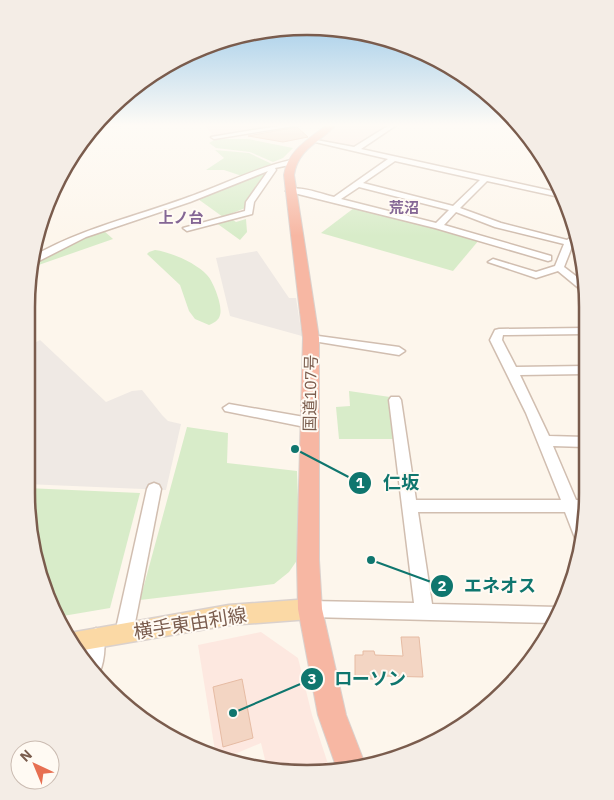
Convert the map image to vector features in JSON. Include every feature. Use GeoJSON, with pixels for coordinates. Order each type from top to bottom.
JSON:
{"type":"FeatureCollection","features":[{"type":"Feature","properties":{"kind":"highway","name":"国道107号"},"geometry":{"type":"LineString","coordinates":[[291,162],[289,175],[290,191],[311,338],[308,560],[310,609],[332,715],[349,762]]}},
{"type":"Feature","properties":{"kind":"main road","name":"横手東由利線"},"geometry":{"type":"LineString","coordinates":[[79,640],[229,615],[310,609]]}},
{"type":"Feature","properties":{"kind":"street"},"geometry":{"type":"LineString","coordinates":[[335,200],[390,161]]}},
{"type":"Feature","properties":{"kind":"street"},"geometry":{"type":"LineString","coordinates":[[404,161],[554,194]]}},
{"type":"Feature","properties":{"kind":"street"},"geometry":{"type":"LineString","coordinates":[[40,256],[70,240],[105,226],[173,206],[271,167],[291,162]]}},
{"type":"Feature","properties":{"kind":"street"},"geometry":{"type":"LineString","coordinates":[[187,228],[249,212],[250,202],[272,170],[271,167]]}},
{"type":"Feature","properties":{"kind":"street"},"geometry":{"type":"LineString","coordinates":[[438,226],[485,179]]}},
{"type":"Feature","properties":{"kind":"street"},"geometry":{"type":"LineString","coordinates":[[357,184],[455,209],[498,225],[570,238]]}},
{"type":"Feature","properties":{"kind":"street"},"geometry":{"type":"LineString","coordinates":[[290,191],[304,192],[438,226],[548,258]]}},
{"type":"Feature","properties":{"kind":"street"},"geometry":{"type":"LineString","coordinates":[[493,262],[536,275],[559,268],[572,245]]}},
{"type":"Feature","properties":{"kind":"street"},"geometry":{"type":"LineString","coordinates":[[559,268],[578,282]]}},
{"type":"Feature","properties":{"kind":"street"},"geometry":{"type":"LineString","coordinates":[[410,506],[578,505],[496,340],[499,332],[579,330]]}},
{"type":"Feature","properties":{"kind":"street"},"geometry":{"type":"LineString","coordinates":[[311,338],[398,351]]}},
{"type":"Feature","properties":{"kind":"street"},"geometry":{"type":"LineString","coordinates":[[513,371],[579,370]]}},
{"type":"Feature","properties":{"kind":"street"},"geometry":{"type":"LineString","coordinates":[[395,400],[424,611]]}},
{"type":"Feature","properties":{"kind":"street"},"geometry":{"type":"LineString","coordinates":[[229,408],[310,423]]}},
{"type":"Feature","properties":{"kind":"street"},"geometry":{"type":"LineString","coordinates":[[545,441],[579,442]]}},
{"type":"Feature","properties":{"kind":"street"},"geometry":{"type":"LineString","coordinates":[[124,633],[154,489]]}},
{"type":"Feature","properties":{"kind":"street"},"geometry":{"type":"LineString","coordinates":[[310,609],[550,615]]}},
{"type":"Feature","properties":{"kind":"street"},"geometry":{"type":"LineString","coordinates":[[93,661],[96,637]]}},
{"type":"Feature","properties":{"kind":"shaded area"},"geometry":{"type":"Polygon","coordinates":[[[257,251],[289,298],[296,298],[302,336],[230,316],[216,258],[257,251]]]}},
{"type":"Feature","properties":{"kind":"shaded area"},"geometry":{"type":"Polygon","coordinates":[[[40,340],[106,402],[132,391],[142,390],[168,421],[181,424],[166,490],[35,484],[35,343],[40,340]]]}},
{"type":"Feature","properties":{"kind":"shaded area"},"geometry":{"type":"Polygon","coordinates":[[[261,632],[298,658],[312,715],[328,764],[307,765],[266,762],[261,743],[233,755],[215,749],[198,645],[261,632]]]}},
{"type":"Feature","properties":{"kind":"green space"},"geometry":{"type":"Polygon","coordinates":[[[219,161],[266,161],[272,164],[242,176],[224,170],[206,170],[219,161]]]}},
{"type":"Feature","properties":{"kind":"green space"},"geometry":{"type":"Polygon","coordinates":[[[269,170],[251,194],[245,208],[223,217],[198,199],[269,170]]]}},
{"type":"Feature","properties":{"kind":"green space"},"geometry":{"type":"Polygon","coordinates":[[[354,208],[479,240],[453,271],[321,233],[354,208]]]}},
{"type":"Feature","properties":{"kind":"green space"},"geometry":{"type":"Polygon","coordinates":[[[230,218],[236,222],[246,219],[247,232],[240,240],[215,222],[230,218]]]}},
{"type":"Feature","properties":{"kind":"green space"},"geometry":{"type":"Polygon","coordinates":[[[103,230],[113,239],[38,265],[39,260],[75,241],[103,230]]]}},
{"type":"Feature","properties":{"kind":"green space"},"geometry":{"type":"Polygon","coordinates":[[[155,250],[183,259],[207,275],[215,288],[219,300],[221,311],[216,321],[209,325],[195,319],[189,311],[180,285],[147,254],[155,250]]]}},
{"type":"Feature","properties":{"kind":"green space"},"geometry":{"type":"Polygon","coordinates":[[[349,391],[390,397],[395,439],[339,439],[336,407],[350,406],[349,391]]]}},
{"type":"Feature","properties":{"kind":"green space"},"geometry":{"type":"Polygon","coordinates":[[[187,427],[228,433],[227,463],[297,471],[300,556],[289,572],[274,584],[140,600],[187,427]]]}},
{"type":"Feature","properties":{"kind":"green space"},"geometry":{"type":"Polygon","coordinates":[[[35,488],[140,493],[110,608],[64,616],[49,580],[40,546],[37,529],[35,488]]]}},
{"type":"Feature","properties":{"kind":"building"},"geometry":{"type":"Polygon","coordinates":[[[401,637],[419,637],[423,677],[383,676],[383,679],[355,679],[355,655],[363,655],[363,651],[374,651],[375,655],[403,656],[401,637]]]}},
{"type":"Feature","properties":{"kind":"building"},"geometry":{"type":"Polygon","coordinates":[[[242,679],[253,738],[223,747],[213,687],[242,679]]]}},
{"type":"Feature","properties":{"kind":"place","name":"仁坂"},"geometry":{"type":"Point","coordinates":[295,449]}},
{"type":"Feature","properties":{"kind":"place","name":"エネオス"},"geometry":{"type":"Point","coordinates":[371,560]}},
{"type":"Feature","properties":{"kind":"place","name":"ローソン"},"geometry":{"type":"Point","coordinates":[233,713]}},
{"type":"Feature","properties":{"kind":"district","name":"荒沼"},"geometry":{"type":"Point","coordinates":[404,207]}},
{"type":"Feature","properties":{"kind":"district","name":"上ノ台"},"geometry":{"type":"Point","coordinates":[181,217]}}]}
